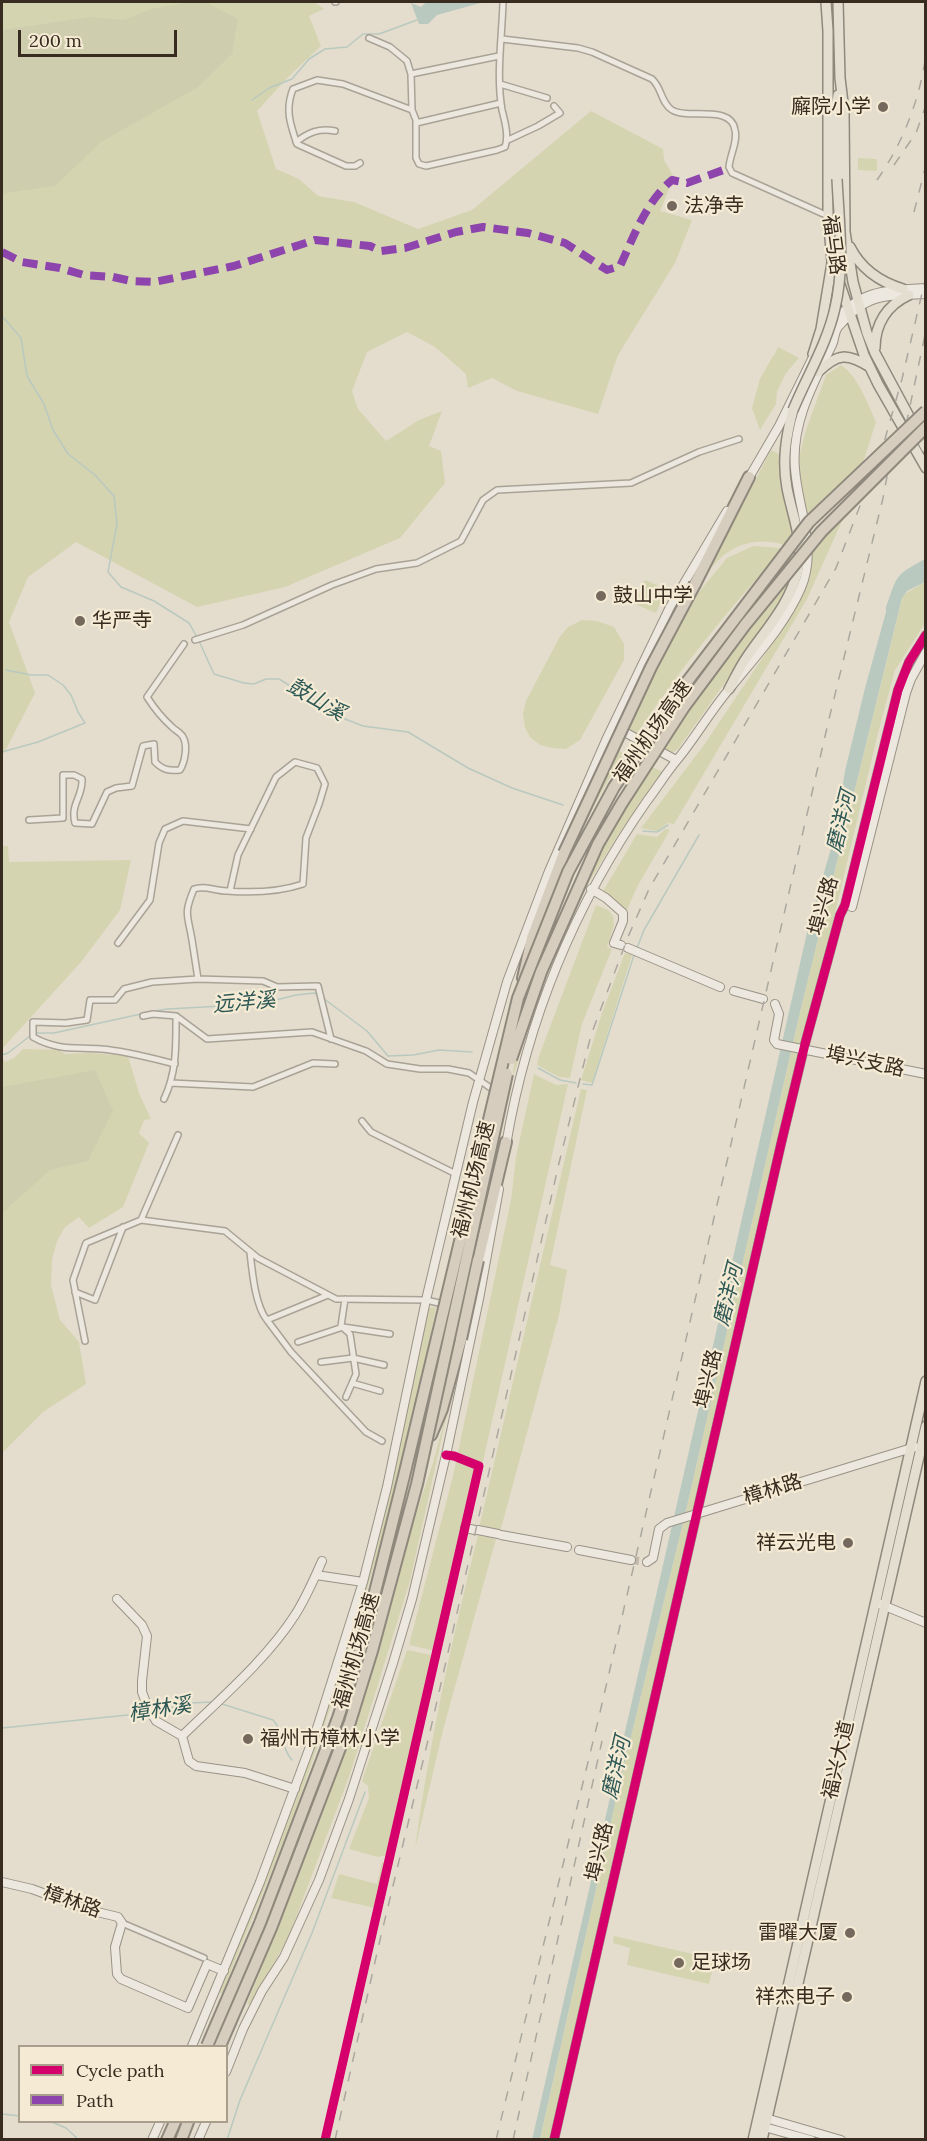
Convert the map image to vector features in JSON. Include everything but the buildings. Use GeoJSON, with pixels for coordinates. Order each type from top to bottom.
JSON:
{"type":"FeatureCollection","features":[{"type":"Feature","properties":{"kind":"highway","name":"福州机场高速"},"geometry":{"type":"LineString","coordinates":[[207,2045],[264,1912],[338,1718],[361,1648],[518,998],[568,872],[614,787],[677,695],[809,522],[926,411]]}},
{"type":"Feature","properties":{"kind":"highway","name":"福州机场高速"},"geometry":{"type":"LineString","coordinates":[[220,2045],[271,1928],[350,1722],[372,1651],[424,1452],[512,1050],[541,972],[594,853],[622,803],[684,707],[745,625],[821,532],[926,427]]}},
{"type":"Feature","properties":{"kind":"highway"},"geometry":{"type":"LineString","coordinates":[[518,998],[532,938],[564,853],[651,667],[749,477]]}},
{"type":"Feature","properties":{"kind":"highway"},"geometry":{"type":"LineString","coordinates":[[424,1452],[441,1409],[461,1339],[506,1142]]}},
{"type":"Feature","properties":{"kind":"highway"},"geometry":{"type":"LineString","coordinates":[[167,2139],[174,2123]]}},
{"type":"Feature","properties":{"kind":"highway"},"geometry":{"type":"LineString","coordinates":[[181,2139],[187,2123]]}},
{"type":"Feature","properties":{"kind":"main road","name":"福马路"},"geometry":{"type":"LineString","coordinates":[[826,2],[832,178],[828,188],[828,216],[832,261],[870,367],[926,468]]}},
{"type":"Feature","properties":{"kind":"main road","name":"福马路"},"geometry":{"type":"LineString","coordinates":[[838,2],[840,78],[844,111],[845,232],[858,304],[876,353],[926,448]]}},
{"type":"Feature","properties":{"kind":"main road"},"geometry":{"type":"LineString","coordinates":[[729,689],[745,659],[780,612],[795,583],[798,568],[799,537],[785,470],[786,441],[793,410],[828,332],[835,309],[841,266],[832,178],[840,78]]}},
{"type":"Feature","properties":{"kind":"main road"},"geometry":{"type":"LineString","coordinates":[[845,232],[853,254],[870,273],[885,283],[906,292],[926,294]]}},
{"type":"Feature","properties":{"kind":"main road"},"geometry":{"type":"LineString","coordinates":[[192,2045],[260,1882],[295,1789],[333,1680],[363,1582],[389,1476],[426,1300],[479,1080],[507,982],[527,926],[570,819],[670,607],[713,532],[779,426],[813,354],[821,329],[832,261]]}},
{"type":"Feature","properties":{"kind":"main road"},"geometry":{"type":"LineString","coordinates":[[813,354],[833,323],[870,295],[926,288]]}},
{"type":"Feature","properties":{"kind":"main road"},"geometry":{"type":"LineString","coordinates":[[876,353],[875,336],[882,318],[906,292]]}},
{"type":"Feature","properties":{"kind":"main road"},"geometry":{"type":"LineString","coordinates":[[228,2067],[243,2029],[303,1919],[349,1799],[412,1599],[477,1312],[514,1104],[538,1017],[554,973],[591,889],[622,837],[676,760],[687,749],[729,689],[752,663],[786,616],[802,586],[807,561],[807,535],[797,487],[794,452],[802,413],[818,372],[834,342],[836,331],[849,311]]}},
{"type":"Feature","properties":{"kind":"main road"},"geometry":{"type":"LineString","coordinates":[[818,372],[832,360],[840,357],[850,357],[870,367]]}},
{"type":"Feature","properties":{"kind":"main road","name":"埠兴路"},"geometry":{"type":"LineString","coordinates":[[848,906],[898,690],[909,662],[926,635]]}},
{"type":"Feature","properties":{"kind":"main road","name":"埠兴路"},"geometry":{"type":"LineString","coordinates":[[554,2139],[804,1050],[840,915],[848,906],[906,693],[926,652]]}},
{"type":"Feature","properties":{"kind":"main road"},"geometry":{"type":"LineString","coordinates":[[613,726],[676,760]]}},
{"type":"Feature","properties":{"kind":"main road"},"geometry":{"type":"LineString","coordinates":[[591,889],[623,913],[621,945],[720,987]]}},
{"type":"Feature","properties":{"kind":"main road"},"geometry":{"type":"LineString","coordinates":[[734,992],[763,999]]}},
{"type":"Feature","properties":{"kind":"main road","name":"埠兴支路"},"geometry":{"type":"LineString","coordinates":[[775,1004],[779,1014],[774,1040],[779,1046],[926,1074]]}},
{"type":"Feature","properties":{"kind":"main road","name":"福兴大道"},"geometry":{"type":"LineString","coordinates":[[762,2139],[762,2122],[880,1604],[910,1448],[926,1381]]}},
{"type":"Feature","properties":{"kind":"main road","name":"福兴大道"},"geometry":{"type":"LineString","coordinates":[[880,1604],[923,1445],[926,1426]]}},
{"type":"Feature","properties":{"kind":"main road","name":"樟林路"},"geometry":{"type":"LineString","coordinates":[[647,1562],[653,1558],[659,1529],[667,1523],[923,1445]]}},
{"type":"Feature","properties":{"kind":"main road"},"geometry":{"type":"LineString","coordinates":[[465,1528],[567,1547]]}},
{"type":"Feature","properties":{"kind":"main road"},"geometry":{"type":"LineString","coordinates":[[579,1550],[632,1560]]}},
{"type":"Feature","properties":{"kind":"main road"},"geometry":{"type":"LineString","coordinates":[[182,1736],[286,1628],[299,1609],[322,1561]]}},
{"type":"Feature","properties":{"kind":"main road"},"geometry":{"type":"LineString","coordinates":[[316,1575],[363,1582]]}},
{"type":"Feature","properties":{"kind":"main road"},"geometry":{"type":"LineString","coordinates":[[117,1599],[142,1625],[147,1636],[142,1687],[148,1708],[156,1721],[182,1736],[189,1761],[196,1766],[244,1773],[295,1789]]}},
{"type":"Feature","properties":{"kind":"main road"},"geometry":{"type":"LineString","coordinates":[[880,1604],[926,1623]]}},
{"type":"Feature","properties":{"kind":"main road","name":"樟林路"},"geometry":{"type":"LineString","coordinates":[[2,1882],[32,1889],[89,1910],[115,1916],[122,1923],[115,1952],[116,1972],[121,1979],[188,2008],[207,1964],[224,1971]]}},
{"type":"Feature","properties":{"kind":"main road"},"geometry":{"type":"LineString","coordinates":[[762,2122],[812,2139]]}},
{"type":"Feature","properties":{"kind":"main road"},"geometry":{"type":"LineString","coordinates":[[762,2122],[841,2139]]}},
{"type":"Feature","properties":{"kind":"main road","name":"福兴大道"},"geometry":{"type":"LineString","coordinates":[[753,2139],[762,2122]]}},
{"type":"Feature","properties":{"kind":"main road"},"geometry":{"type":"LineString","coordinates":[[152,2139],[159,2123]]}},
{"type":"Feature","properties":{"kind":"main road"},"geometry":{"type":"LineString","coordinates":[[198,2139],[205,2123]]}},
{"type":"Feature","properties":{"kind":"street"},"geometry":{"type":"LineString","coordinates":[[369,38],[390,47],[407,61],[411,74],[412,110],[416,123],[416,158],[419,164],[426,166],[497,150],[505,147],[508,140],[500,84],[503,2]]}},
{"type":"Feature","properties":{"kind":"street"},"geometry":{"type":"LineString","coordinates":[[502,39],[560,45],[592,52],[658,84],[666,105],[673,110],[684,115],[697,113],[724,116],[736,130],[729,167],[732,173],[828,216]]}},
{"type":"Feature","properties":{"kind":"street"},"geometry":{"type":"LineString","coordinates":[[411,74],[500,56]]}},
{"type":"Feature","properties":{"kind":"street"},"geometry":{"type":"LineString","coordinates":[[360,163],[355,166],[346,166],[312,152],[296,142],[287,114],[293,89],[317,80],[343,84],[412,110]]}},
{"type":"Feature","properties":{"kind":"street"},"geometry":{"type":"LineString","coordinates":[[500,84],[547,98]]}},
{"type":"Feature","properties":{"kind":"street"},"geometry":{"type":"LineString","coordinates":[[416,123],[501,103]]}},
{"type":"Feature","properties":{"kind":"street"},"geometry":{"type":"LineString","coordinates":[[508,140],[560,113],[554,106]]}},
{"type":"Feature","properties":{"kind":"street"},"geometry":{"type":"LineString","coordinates":[[296,142],[316,130],[336,131]]}},
{"type":"Feature","properties":{"kind":"street"},"geometry":{"type":"LineString","coordinates":[[195,640],[243,625],[332,585],[376,569],[417,563],[461,541],[483,500],[498,490],[631,483],[699,452],[739,439]]}},
{"type":"Feature","properties":{"kind":"street"},"geometry":{"type":"LineString","coordinates":[[29,820],[63,818],[63,775],[74,775],[82,779],[83,786],[73,813],[75,823],[92,824],[107,792],[132,786],[143,746],[154,744],[155,762],[161,768],[170,771],[180,770],[184,765],[185,743],[182,735],[153,707],[147,697],[184,645]]}},
{"type":"Feature","properties":{"kind":"street"},"geometry":{"type":"LineString","coordinates":[[198,979],[192,936],[186,920],[188,904],[194,889],[201,887],[230,891],[282,891],[303,884],[306,838],[320,804],[325,783],[317,768],[295,762],[276,777],[238,855],[230,891]]}},
{"type":"Feature","properties":{"kind":"street"},"geometry":{"type":"LineString","coordinates":[[118,943],[150,900],[159,843],[165,829],[183,821],[251,830]]}},
{"type":"Feature","properties":{"kind":"street"},"geometry":{"type":"LineString","coordinates":[[175,1064],[101,1049],[69,1049],[46,1045],[33,1037],[33,1022],[66,1023],[87,1020],[90,1000],[115,1000],[124,989],[152,982],[198,979],[263,981],[277,987],[318,986],[331,1039]]}},
{"type":"Feature","properties":{"kind":"street"},"geometry":{"type":"LineString","coordinates":[[143,1016],[153,1014],[176,1016],[207,1039],[312,1032],[366,1051],[387,1064],[469,1073],[514,1104]]}},
{"type":"Feature","properties":{"kind":"street"},"geometry":{"type":"LineString","coordinates":[[164,1099],[171,1083],[175,1064],[176,1016]]}},
{"type":"Feature","properties":{"kind":"street"},"geometry":{"type":"LineString","coordinates":[[171,1083],[253,1088],[313,1063],[334,1064]]}},
{"type":"Feature","properties":{"kind":"street"},"geometry":{"type":"LineString","coordinates":[[362,1121],[371,1132],[456,1174]]}},
{"type":"Feature","properties":{"kind":"street"},"geometry":{"type":"LineString","coordinates":[[141,1220],[177,1135]]}},
{"type":"Feature","properties":{"kind":"street"},"geometry":{"type":"LineString","coordinates":[[85,1341],[73,1280],[86,1243],[141,1220],[225,1231],[258,1258],[336,1299],[426,1300],[477,1312]]}},
{"type":"Feature","properties":{"kind":"street"},"geometry":{"type":"LineString","coordinates":[[75,1292],[95,1300],[123,1227]]}},
{"type":"Feature","properties":{"kind":"street"},"geometry":{"type":"LineString","coordinates":[[250,1252],[262,1315],[291,1352],[366,1432],[382,1441]]}},
{"type":"Feature","properties":{"kind":"street"},"geometry":{"type":"LineString","coordinates":[[267,1320],[328,1295]]}},
{"type":"Feature","properties":{"kind":"street"},"geometry":{"type":"LineString","coordinates":[[345,1299],[341,1326],[350,1334],[356,1374],[346,1397]]}},
{"type":"Feature","properties":{"kind":"street"},"geometry":{"type":"LineString","coordinates":[[298,1342],[343,1328],[390,1334]]}},
{"type":"Feature","properties":{"kind":"street"},"geometry":{"type":"LineString","coordinates":[[321,1362],[353,1358],[384,1365]]}},
{"type":"Feature","properties":{"kind":"street"},"geometry":{"type":"LineString","coordinates":[[352,1383],[380,1391]]}},
{"type":"Feature","properties":{"kind":"street"},"geometry":{"type":"LineString","coordinates":[[325,2139],[479,1466],[446,1455]]}},
{"type":"Feature","properties":{"kind":"street"},"geometry":{"type":"LineString","coordinates":[[122,1923],[204,1958]]}},
{"type":"Feature","properties":{"kind":"green space"},"geometry":{"type":"Polygon","coordinates":[[[2,2],[314,2],[324,9],[309,16],[321,46],[257,111],[276,169],[299,179],[318,196],[354,202],[418,229],[472,210],[591,111],[663,149],[664,160],[674,177],[660,211],[692,220],[675,263],[618,355],[598,414],[517,391],[492,378],[468,388],[466,374],[435,347],[407,332],[367,352],[352,391],[358,409],[386,441],[419,420],[442,411],[429,446],[441,451],[445,483],[400,538],[285,587],[197,607],[76,542],[28,577],[9,622],[35,693],[2,757],[2,2]]]}},
{"type":"Feature","properties":{"kind":"green space"},"geometry":{"type":"Polygon","coordinates":[[[205,2],[238,19],[232,54],[198,87],[101,142],[55,186],[5,193],[2,199],[2,30],[90,17],[124,20],[151,9],[205,2]]]}},
{"type":"Feature","properties":{"kind":"green space"},"geometry":{"type":"Polygon","coordinates":[[[858,158],[877,159],[877,171],[858,170],[858,158]]]}},
{"type":"Feature","properties":{"kind":"green space"},"geometry":{"type":"Polygon","coordinates":[[[778,347],[799,358],[786,373],[777,391],[776,404],[760,430],[752,408],[760,379],[778,347]]]}},
{"type":"Feature","properties":{"kind":"green space"},"geometry":{"type":"Polygon","coordinates":[[[841,365],[858,383],[876,422],[861,469],[807,518],[799,468],[800,453],[826,375],[841,365]]]}},
{"type":"Feature","properties":{"kind":"green space"},"geometry":{"type":"Polygon","coordinates":[[[771,450],[783,456],[793,548],[764,541],[739,546],[717,561],[700,585],[771,450]]]}},
{"type":"Feature","properties":{"kind":"green space"},"geometry":{"type":"Polygon","coordinates":[[[846,512],[807,599],[674,824],[668,823],[657,831],[641,828],[704,745],[790,617],[800,590],[809,550],[846,512]]]}},
{"type":"Feature","properties":{"kind":"green space"},"geometry":{"type":"Polygon","coordinates":[[[753,546],[780,548],[790,560],[791,577],[781,603],[678,749],[672,753],[660,747],[785,584],[778,570],[769,565],[699,648],[636,735],[626,730],[694,594],[698,593],[727,558],[753,546]]]}},
{"type":"Feature","properties":{"kind":"green space"},"geometry":{"type":"Polygon","coordinates":[[[645,580],[666,589],[656,613],[635,604],[645,580]]]}},
{"type":"Feature","properties":{"kind":"green space"},"geometry":{"type":"Polygon","coordinates":[[[925,582],[925,623],[895,670],[878,733],[775,1164],[551,2139],[540,2140],[619,1786],[687,1506],[800,1012],[903,595],[925,582]]]}},
{"type":"Feature","properties":{"kind":"green space"},"geometry":{"type":"Polygon","coordinates":[[[582,620],[597,621],[614,627],[624,644],[624,660],[580,740],[566,749],[540,745],[530,737],[525,728],[523,714],[526,701],[559,638],[568,627],[582,620]]]}},
{"type":"Feature","properties":{"kind":"green space"},"geometry":{"type":"Polygon","coordinates":[[[617,750],[624,753],[592,809],[563,868],[617,750]]]}},
{"type":"Feature","properties":{"kind":"green space"},"geometry":{"type":"Polygon","coordinates":[[[648,765],[663,772],[618,835],[583,892],[556,953],[512,1080],[515,1058],[530,1008],[581,885],[648,765]]]}},
{"type":"Feature","properties":{"kind":"green space"},"geometry":{"type":"Polygon","coordinates":[[[665,829],[670,830],[637,887],[627,910],[602,893],[637,834],[657,837],[665,829]]]}},
{"type":"Feature","properties":{"kind":"green space"},"geometry":{"type":"Polygon","coordinates":[[[2,846],[8,846],[9,862],[131,860],[120,910],[81,962],[2,1049],[2,846]]]}},
{"type":"Feature","properties":{"kind":"green space"},"geometry":{"type":"Polygon","coordinates":[[[596,905],[608,910],[613,916],[614,925],[607,947],[612,949],[582,1024],[570,1078],[559,1077],[537,1065],[596,905]]]}},
{"type":"Feature","properties":{"kind":"green space"},"geometry":{"type":"Polygon","coordinates":[[[625,953],[632,955],[592,1083],[581,1080],[602,1013],[625,953]]]}},
{"type":"Feature","properties":{"kind":"green space"},"geometry":{"type":"Polygon","coordinates":[[[23,1049],[59,1050],[65,1054],[128,1056],[139,1093],[151,1119],[144,1120],[139,1133],[149,1143],[123,1207],[89,1228],[79,1217],[65,1227],[57,1241],[52,1260],[51,1285],[60,1320],[79,1342],[86,1384],[43,1412],[2,1453],[2,1057],[5,1062],[14,1058],[23,1049]]]}},
{"type":"Feature","properties":{"kind":"green space"},"geometry":{"type":"Polygon","coordinates":[[[95,1070],[113,1111],[88,1161],[50,1170],[2,1213],[2,1087],[95,1070]]]}},
{"type":"Feature","properties":{"kind":"green space"},"geometry":{"type":"Polygon","coordinates":[[[534,1074],[556,1085],[568,1084],[440,1652],[409,1645],[453,1476],[511,1200],[516,1157],[534,1074]]]}},
{"type":"Feature","properties":{"kind":"green space"},"geometry":{"type":"Polygon","coordinates":[[[581,1089],[587,1090],[550,1265],[567,1270],[559,1315],[500,1532],[479,1528],[581,1089]]]}},
{"type":"Feature","properties":{"kind":"green space"},"geometry":{"type":"Polygon","coordinates":[[[436,1307],[394,1494],[340,1679],[290,1824],[222,1994],[219,1992],[266,1874],[343,1657],[427,1308],[436,1307]]]}},
{"type":"Feature","properties":{"kind":"green space"},"geometry":{"type":"Polygon","coordinates":[[[451,1396],[410,1581],[350,1774],[289,1936],[251,2005],[247,2004],[352,1728],[414,1519],[433,1463],[451,1396]]]}},
{"type":"Feature","properties":{"kind":"green space"},"geometry":{"type":"Polygon","coordinates":[[[478,1535],[496,1539],[443,1730],[415,1849],[442,1691],[478,1535]]]}},
{"type":"Feature","properties":{"kind":"green space"},"geometry":{"type":"Polygon","coordinates":[[[407,1650],[432,1655],[389,1851],[387,1855],[378,1857],[349,1849],[369,1798],[368,1786],[362,1781],[407,1650]]]}},
{"type":"Feature","properties":{"kind":"green space"},"geometry":{"type":"Polygon","coordinates":[[[382,1862],[387,1864],[375,1908],[331,1898],[339,1874],[377,1884],[382,1862]]]}},
{"type":"Feature","properties":{"kind":"green space"},"geometry":{"type":"Polygon","coordinates":[[[614,1936],[715,1959],[709,1984],[627,1965],[630,1948],[613,1943],[614,1936]]]}},
{"type":"Feature","properties":{"kind":"water"},"geometry":{"type":"Polygon","coordinates":[[[426,2],[484,2],[437,15],[428,24],[419,24],[411,3],[421,7],[426,2]]]}},
{"type":"Feature","properties":{"kind":"water","name":"磨洋河"},"geometry":{"type":"Polygon","coordinates":[[[925,559],[925,582],[907,591],[902,598],[800,1012],[687,1506],[619,1786],[540,2139],[532,2140],[809,924],[835,835],[845,771],[865,688],[886,607],[895,582],[902,573],[925,559]]]}},
{"type":"Feature","properties":{"kind":"waterway"},"geometry":{"type":"LineString","coordinates":[[252,100],[269,88],[292,79],[309,59],[325,49],[347,47],[363,34],[379,34],[417,20]]}},
{"type":"Feature","properties":{"kind":"waterway","name":"鼓山溪"},"geometry":{"type":"LineString","coordinates":[[2,316],[21,338],[27,376],[44,404],[53,430],[68,454],[95,475],[114,496],[117,524],[108,572],[121,587],[154,601],[189,623],[197,637]]}},
{"type":"Feature","properties":{"kind":"waterway","name":"鼓山溪"},"geometry":{"type":"LineString","coordinates":[[199,641],[214,674],[254,684],[266,679],[279,679],[345,719],[363,726],[408,732],[468,768],[512,788],[563,805]]}},
{"type":"Feature","properties":{"kind":"waterway"},"geometry":{"type":"LineString","coordinates":[[2,752],[38,742],[85,723],[71,695],[63,685],[48,675],[31,675],[6,670]]}},
{"type":"Feature","properties":{"kind":"waterway"},"geometry":{"type":"LineString","coordinates":[[643,831],[657,832],[668,825]]}},
{"type":"Feature","properties":{"kind":"waterway","name":"远洋溪"},"geometry":{"type":"LineString","coordinates":[[637,948],[644,930],[699,835]]}},
{"type":"Feature","properties":{"kind":"waterway","name":"远洋溪"},"geometry":{"type":"LineString","coordinates":[[583,1084],[592,1085],[634,955]]}},
{"type":"Feature","properties":{"kind":"waterway","name":"远洋溪"},"geometry":{"type":"LineString","coordinates":[[155,1011],[260,1004],[296,995],[314,993],[319,995]]}},
{"type":"Feature","properties":{"kind":"waterway","name":"远洋溪"},"geometry":{"type":"LineString","coordinates":[[323,998],[367,1031],[388,1056],[413,1055],[439,1050],[472,1052]]}},
{"type":"Feature","properties":{"kind":"waterway","name":"远洋溪"},"geometry":{"type":"LineString","coordinates":[[34,1033],[54,1033],[141,1014]]}},
{"type":"Feature","properties":{"kind":"waterway","name":"远洋溪"},"geometry":{"type":"LineString","coordinates":[[2,1055],[30,1036]]}},
{"type":"Feature","properties":{"kind":"waterway","name":"远洋溪"},"geometry":{"type":"LineString","coordinates":[[538,1068],[560,1080],[576,1083]]}},
{"type":"Feature","properties":{"kind":"waterway","name":"樟林溪"},"geometry":{"type":"LineString","coordinates":[[155,1712],[189,1703],[214,1702]]}},
{"type":"Feature","properties":{"kind":"waterway","name":"樟林溪"},"geometry":{"type":"LineString","coordinates":[[222,1704],[273,1720],[277,1724],[288,1756],[292,1760]]}},
{"type":"Feature","properties":{"kind":"waterway","name":"樟林溪"},"geometry":{"type":"LineString","coordinates":[[2,1728],[147,1713]]}},
{"type":"Feature","properties":{"kind":"waterway"},"geometry":{"type":"LineString","coordinates":[[227,2140],[240,2100],[312,1933],[365,1792]]}},
{"type":"Feature","properties":{"kind":"waterway"},"geometry":{"type":"LineString","coordinates":[[2,2114],[18,2116]]}},
{"type":"Feature","properties":{"kind":"waterway"},"geometry":{"type":"LineString","coordinates":[[54,2123],[66,2128],[79,2140]]}},
{"type":"Feature","properties":{"kind":"tunnel"},"geometry":{"type":"LineString","coordinates":[[631,1560],[647,1562]]}},
{"type":"Feature","properties":{"kind":"railway"},"geometry":{"type":"LineString","coordinates":[[877,180],[895,151],[909,120],[915,104],[926,54]]}},
{"type":"Feature","properties":{"kind":"railway"},"geometry":{"type":"LineString","coordinates":[[894,165],[916,133],[926,105]]}},
{"type":"Feature","properties":{"kind":"railway"},"geometry":{"type":"LineString","coordinates":[[914,212],[926,165]]}},
{"type":"Feature","properties":{"kind":"railway"},"geometry":{"type":"LineString","coordinates":[[335,2140],[559,1163],[591,1035],[649,889],[836,568],[883,446],[902,379],[926,276]]}},
{"type":"Feature","properties":{"kind":"railway"},"geometry":{"type":"LineString","coordinates":[[902,444],[926,330]]}},
{"type":"Feature","properties":{"kind":"railway"},"geometry":{"type":"LineString","coordinates":[[496,2140],[598,1721],[829,719],[883,498],[896,428]]}},
{"type":"Feature","properties":{"kind":"railway"},"geometry":{"type":"LineString","coordinates":[[513,2140],[602,1741]]}},
{"type":"Feature","properties":{"kind":"marked path"},"geometry":{"type":"LineString","coordinates":[[2,252],[22,262],[60,268],[84,275],[154,282],[234,266],[315,240],[370,246],[381,251],[405,248],[456,232],[483,227],[528,233],[565,243],[607,270],[620,266],[648,209],[672,180],[687,183],[729,168]]}},
{"type":"Feature","properties":{"kind":"cycle path"},"geometry":{"type":"LineString","coordinates":[[554,2140],[805,1044],[840,915],[845,905],[898,690],[909,662],[926,635]]}},
{"type":"Feature","properties":{"kind":"cycle path"},"geometry":{"type":"LineString","coordinates":[[325,2140],[479,1466],[446,1455]]}},
{"type":"Feature","properties":{"kind":"place","name":"廨院小学"},"geometry":{"type":"Point","coordinates":[883,107]}},
{"type":"Feature","properties":{"kind":"place","name":"法净寺"},"geometry":{"type":"Point","coordinates":[672,206]}},
{"type":"Feature","properties":{"kind":"place","name":"鼓山中学"},"geometry":{"type":"Point","coordinates":[601,596]}},
{"type":"Feature","properties":{"kind":"place","name":"华严寺"},"geometry":{"type":"Point","coordinates":[80,621]}},
{"type":"Feature","properties":{"kind":"place","name":"祥云光电"},"geometry":{"type":"Point","coordinates":[848,1543]}},
{"type":"Feature","properties":{"kind":"place","name":"福州市樟林小学"},"geometry":{"type":"Point","coordinates":[248,1739]}},
{"type":"Feature","properties":{"kind":"place","name":"雷曜大厦"},"geometry":{"type":"Point","coordinates":[850,1933]}},
{"type":"Feature","properties":{"kind":"place","name":"足球场"},"geometry":{"type":"Point","coordinates":[679,1963]}},
{"type":"Feature","properties":{"kind":"place","name":"祥杰电子"},"geometry":{"type":"Point","coordinates":[847,1997]}}]}
